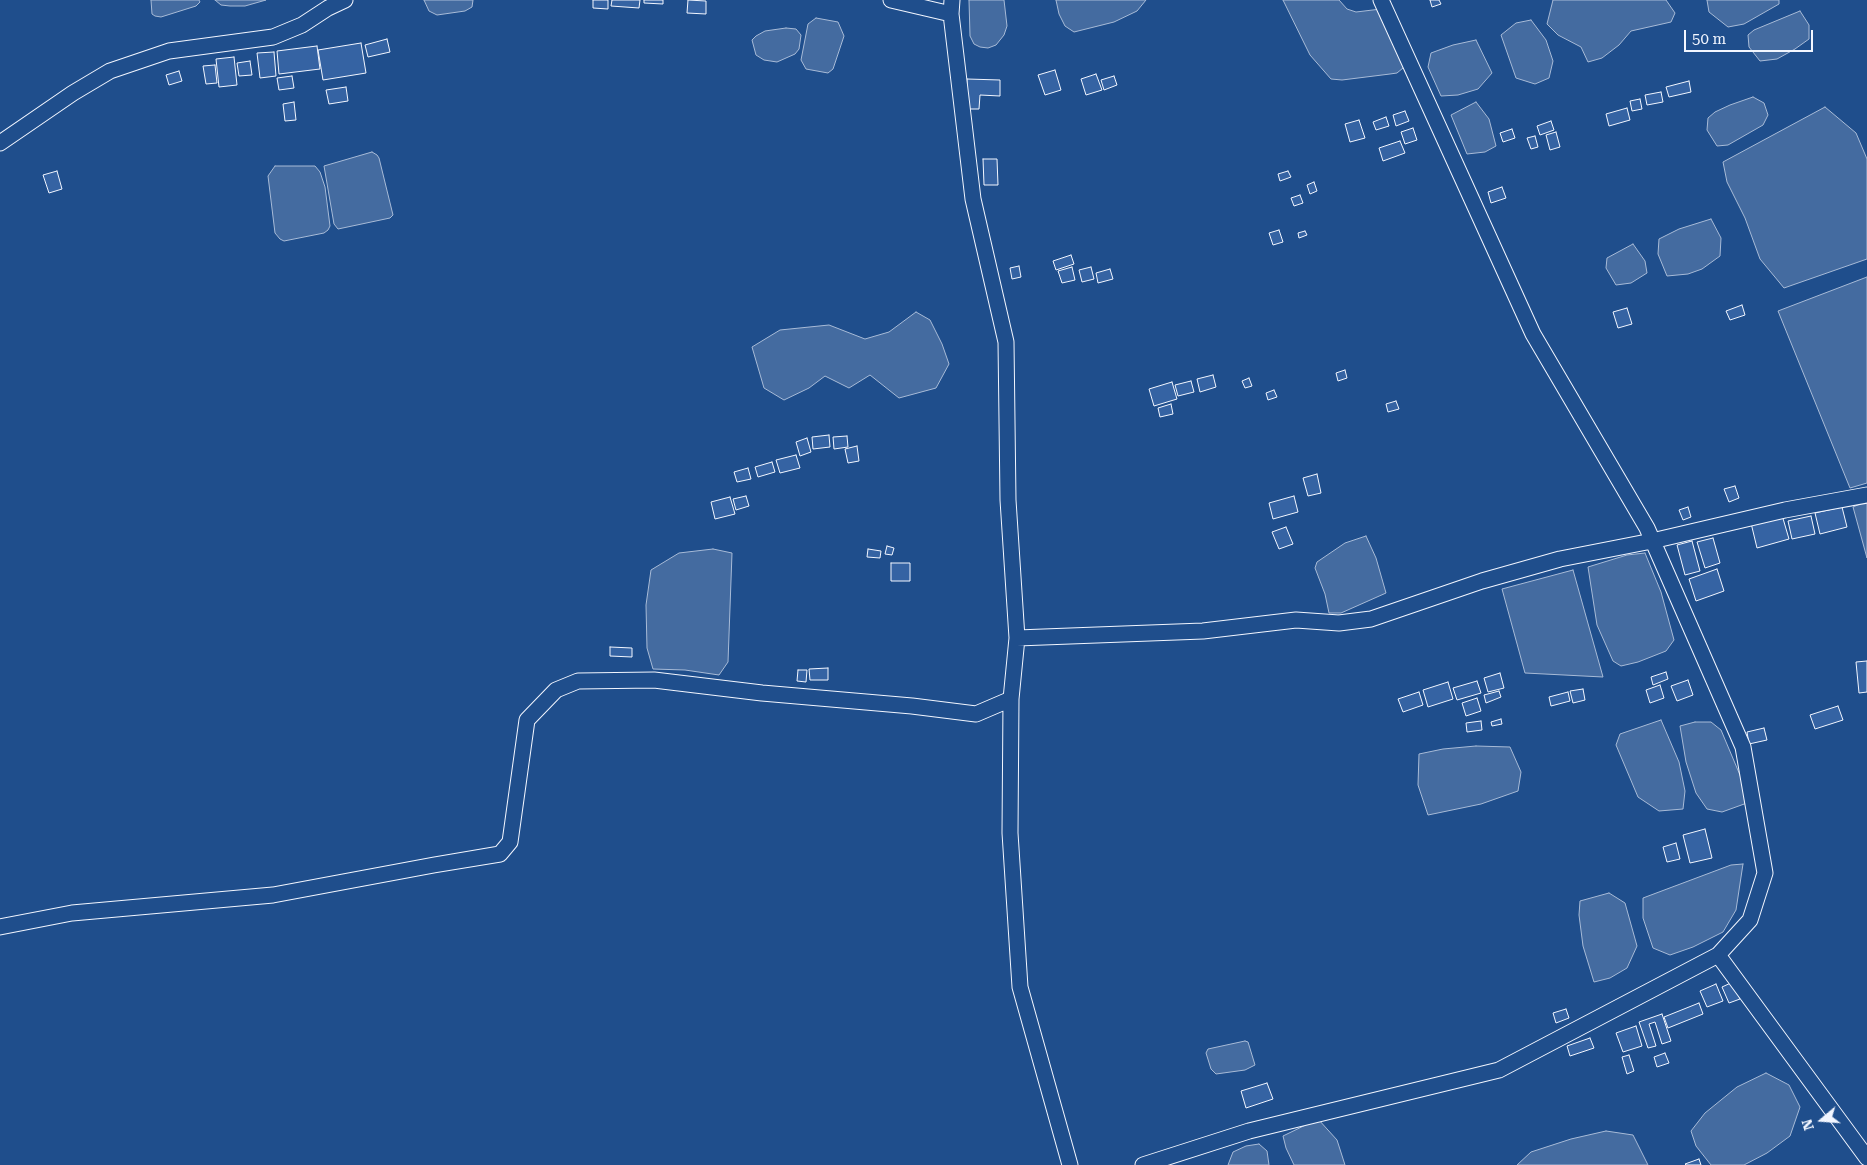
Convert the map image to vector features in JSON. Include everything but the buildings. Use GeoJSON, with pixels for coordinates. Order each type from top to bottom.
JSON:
{"type":"FeatureCollection","features":[{"type":"Feature","properties":{"kind":"street"},"geometry":{"type":"LineString","coordinates":[[0,143],[110,70],[168,52],[273,37],[302,25],[328,8],[345,0]]}},
{"type":"Feature","properties":{"kind":"street"},"geometry":{"type":"LineString","coordinates":[[891,0],[951,7],[973,199],[1006,342],[1008,500],[1017,638],[1011,699],[1010,834],[1020,987],[1070,1165]]}},
{"type":"Feature","properties":{"kind":"street"},"geometry":{"type":"LineString","coordinates":[[1143,1165],[1248,1131],[1499,1070],[1718,956],[1750,920],[1765,874],[1744,747],[1647,528],[1533,334],[1382,0]]}},
{"type":"Feature","properties":{"kind":"street"},"geometry":{"type":"LineString","coordinates":[[1017,638],[1203,631],[1296,620],[1339,623],[1371,619],[1482,581],[1551,562],[1785,510],[1867,495]]}},
{"type":"Feature","properties":{"kind":"street"},"geometry":{"type":"LineString","coordinates":[[0,928],[72,913],[273,895],[500,854],[510,842],[527,720],[556,690],[578,681],[654,680],[762,693],[912,706],[976,714],[1011,699]]}},
{"type":"Feature","properties":{"kind":"street"},"geometry":{"type":"LineString","coordinates":[[1718,956],[1867,1158]]}},
{"type":"Feature","properties":{"kind":"water"},"geometry":{"type":"Polygon","coordinates":[[[151,0],[199,0],[200,2],[196,6],[161,17],[152,14],[151,0]]]}},
{"type":"Feature","properties":{"kind":"water"},"geometry":{"type":"Polygon","coordinates":[[[215,0],[266,0],[245,6],[230,6],[221,5],[215,0]]]}},
{"type":"Feature","properties":{"kind":"water"},"geometry":{"type":"Polygon","coordinates":[[[424,0],[473,0],[472,7],[465,11],[437,15],[429,11],[424,0]]]}},
{"type":"Feature","properties":{"kind":"water"},"geometry":{"type":"Polygon","coordinates":[[[969,0],[1004,0],[1007,26],[1004,35],[996,45],[988,48],[974,44],[970,36],[969,0]]]}},
{"type":"Feature","properties":{"kind":"water"},"geometry":{"type":"Polygon","coordinates":[[[1056,0],[1146,0],[1137,11],[1114,22],[1074,32],[1065,26],[1059,14],[1056,0]]]}},
{"type":"Feature","properties":{"kind":"water"},"geometry":{"type":"Polygon","coordinates":[[[1283,0],[1339,0],[1347,9],[1356,12],[1381,9],[1405,62],[1403,68],[1397,73],[1342,80],[1331,79],[1310,55],[1283,0]]]}},
{"type":"Feature","properties":{"kind":"water"},"geometry":{"type":"Polygon","coordinates":[[[1553,0],[1666,0],[1675,13],[1671,22],[1631,31],[1619,45],[1602,58],[1588,62],[1581,47],[1558,35],[1547,24],[1553,0]]]}},
{"type":"Feature","properties":{"kind":"water"},"geometry":{"type":"Polygon","coordinates":[[[1707,0],[1779,0],[1779,4],[1744,24],[1728,27],[1709,12],[1707,0]]]}},
{"type":"Feature","properties":{"kind":"water"},"geometry":{"type":"Polygon","coordinates":[[[1800,11],[1809,25],[1809,39],[1777,59],[1760,61],[1749,47],[1748,35],[1754,30],[1800,11]]]}},
{"type":"Feature","properties":{"kind":"water"},"geometry":{"type":"Polygon","coordinates":[[[816,18],[838,22],[844,36],[833,69],[828,73],[806,69],[801,60],[808,24],[816,18]]]}},
{"type":"Feature","properties":{"kind":"water"},"geometry":{"type":"Polygon","coordinates":[[[1531,20],[1546,40],[1553,61],[1549,78],[1535,84],[1516,78],[1501,35],[1516,23],[1531,20]]]}},
{"type":"Feature","properties":{"kind":"water"},"geometry":{"type":"Polygon","coordinates":[[[786,28],[796,29],[801,35],[799,49],[795,54],[777,62],[764,60],[756,55],[752,40],[756,36],[765,31],[786,28]]]}},
{"type":"Feature","properties":{"kind":"water"},"geometry":{"type":"Polygon","coordinates":[[[1476,40],[1492,73],[1478,89],[1458,95],[1441,96],[1428,67],[1431,53],[1453,45],[1476,40]]]}},
{"type":"Feature","properties":{"kind":"water"},"geometry":{"type":"Polygon","coordinates":[[[1753,97],[1764,103],[1768,115],[1763,125],[1728,145],[1717,146],[1707,130],[1708,118],[1715,112],[1730,105],[1753,97]]]}},
{"type":"Feature","properties":{"kind":"water"},"geometry":{"type":"Polygon","coordinates":[[[1476,102],[1489,119],[1496,146],[1485,152],[1467,154],[1451,115],[1476,102]]]}},
{"type":"Feature","properties":{"kind":"water"},"geometry":{"type":"Polygon","coordinates":[[[1825,107],[1856,133],[1867,159],[1867,259],[1784,288],[1760,259],[1745,218],[1727,182],[1723,162],[1825,107]]]}},
{"type":"Feature","properties":{"kind":"water"},"geometry":{"type":"Polygon","coordinates":[[[372,152],[379,158],[393,215],[390,218],[338,229],[334,224],[324,166],[372,152]]]}},
{"type":"Feature","properties":{"kind":"water"},"geometry":{"type":"Polygon","coordinates":[[[275,166],[315,166],[320,172],[325,187],[330,226],[328,230],[324,233],[284,241],[275,233],[268,176],[275,166]]]}},
{"type":"Feature","properties":{"kind":"water"},"geometry":{"type":"Polygon","coordinates":[[[1711,219],[1721,238],[1720,256],[1702,269],[1688,274],[1667,276],[1658,254],[1659,239],[1679,229],[1711,219]]]}},
{"type":"Feature","properties":{"kind":"water"},"geometry":{"type":"Polygon","coordinates":[[[1633,244],[1645,261],[1647,273],[1631,283],[1616,285],[1606,268],[1607,258],[1633,244]]]}},
{"type":"Feature","properties":{"kind":"water"},"geometry":{"type":"Polygon","coordinates":[[[1867,277],[1867,483],[1850,488],[1778,311],[1867,277]]]}},
{"type":"Feature","properties":{"kind":"water"},"geometry":{"type":"Polygon","coordinates":[[[916,312],[930,320],[942,344],[949,364],[936,388],[899,398],[870,375],[849,388],[825,376],[809,388],[784,400],[764,388],[752,347],[780,330],[829,325],[865,339],[889,332],[916,312]]]}},
{"type":"Feature","properties":{"kind":"water"},"geometry":{"type":"Polygon","coordinates":[[[1867,501],[1867,558],[1853,507],[1867,501]]]}},
{"type":"Feature","properties":{"kind":"water"},"geometry":{"type":"Polygon","coordinates":[[[1366,536],[1376,558],[1386,593],[1341,613],[1329,613],[1325,594],[1315,568],[1317,562],[1345,543],[1366,536]]]}},
{"type":"Feature","properties":{"kind":"water"},"geometry":{"type":"Polygon","coordinates":[[[713,549],[732,553],[728,662],[719,675],[685,670],[653,669],[647,648],[646,605],[651,570],[679,553],[713,549]]]}},
{"type":"Feature","properties":{"kind":"water"},"geometry":{"type":"Polygon","coordinates":[[[1645,553],[1661,592],[1674,640],[1666,651],[1638,662],[1621,666],[1613,661],[1597,625],[1588,567],[1627,555],[1645,553]]]}},
{"type":"Feature","properties":{"kind":"water"},"geometry":{"type":"Polygon","coordinates":[[[1573,570],[1603,677],[1525,673],[1502,589],[1573,570]]]}},
{"type":"Feature","properties":{"kind":"water"},"geometry":{"type":"Polygon","coordinates":[[[1661,720],[1679,762],[1685,791],[1683,809],[1659,811],[1638,797],[1616,745],[1620,734],[1661,720]]]}},
{"type":"Feature","properties":{"kind":"water"},"geometry":{"type":"Polygon","coordinates":[[[1695,722],[1711,722],[1721,730],[1745,787],[1747,803],[1722,812],[1707,809],[1696,793],[1686,762],[1680,726],[1695,722]]]}},
{"type":"Feature","properties":{"kind":"water"},"geometry":{"type":"Polygon","coordinates":[[[1476,746],[1510,747],[1521,772],[1518,791],[1481,804],[1428,815],[1418,785],[1419,754],[1443,749],[1476,746]]]}},
{"type":"Feature","properties":{"kind":"water"},"geometry":{"type":"Polygon","coordinates":[[[1743,864],[1736,910],[1723,932],[1693,947],[1670,955],[1653,948],[1643,918],[1643,898],[1731,865],[1743,864]]]}},
{"type":"Feature","properties":{"kind":"water"},"geometry":{"type":"Polygon","coordinates":[[[1609,893],[1625,903],[1637,946],[1627,968],[1610,978],[1594,982],[1583,946],[1579,915],[1580,901],[1609,893]]]}},
{"type":"Feature","properties":{"kind":"water"},"geometry":{"type":"Polygon","coordinates":[[[1245,1041],[1248,1042],[1255,1065],[1245,1070],[1216,1074],[1211,1069],[1206,1053],[1208,1049],[1245,1041]]]}},
{"type":"Feature","properties":{"kind":"water"},"geometry":{"type":"Polygon","coordinates":[[[1766,1073],[1789,1085],[1800,1107],[1790,1136],[1767,1153],[1744,1165],[1711,1165],[1696,1146],[1691,1131],[1705,1113],[1737,1087],[1766,1073]]]}},
{"type":"Feature","properties":{"kind":"water"},"geometry":{"type":"Polygon","coordinates":[[[1318,1119],[1337,1140],[1345,1165],[1294,1165],[1283,1136],[1318,1119]]]}},
{"type":"Feature","properties":{"kind":"water"},"geometry":{"type":"Polygon","coordinates":[[[1606,1131],[1633,1135],[1648,1165],[1517,1165],[1531,1152],[1571,1139],[1606,1131]]]}},
{"type":"Feature","properties":{"kind":"water"},"geometry":{"type":"Polygon","coordinates":[[[1259,1144],[1267,1151],[1269,1165],[1228,1165],[1233,1152],[1246,1146],[1259,1144]]]}}]}
